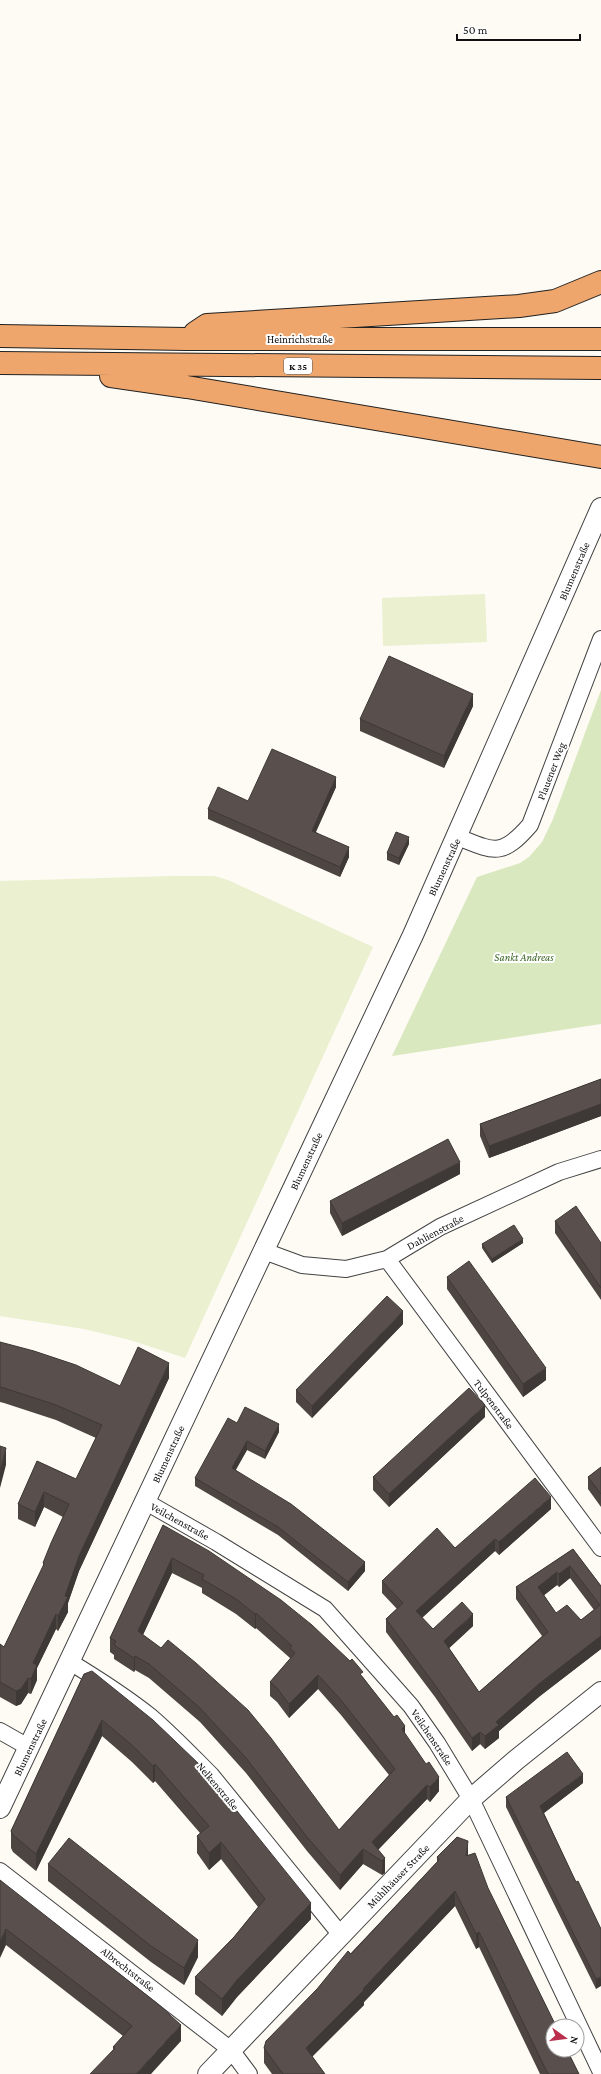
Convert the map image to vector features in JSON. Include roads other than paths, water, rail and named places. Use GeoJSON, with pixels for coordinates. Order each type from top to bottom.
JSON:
{"type":"FeatureCollection","features":[{"type":"Feature","properties":{"kind":"highway"},"geometry":{"type":"LineString","coordinates":[[186,339],[207,325],[519,306],[555,301],[601,282]]}},
{"type":"Feature","properties":{"kind":"highway","name":"Heinrichstraße"},"geometry":{"type":"LineString","coordinates":[[0,336],[186,339],[601,339]]}},
{"type":"Feature","properties":{"kind":"highway","name":"K 35"},"geometry":{"type":"LineString","coordinates":[[0,363],[601,368]]}},
{"type":"Feature","properties":{"kind":"highway"},"geometry":{"type":"LineString","coordinates":[[62,364],[101,374],[187,387],[601,457]]}},
{"type":"Feature","properties":{"kind":"street","name":"Blumenstraße"},"geometry":{"type":"LineString","coordinates":[[0,1808],[30,1748],[458,837],[601,508]]}},
{"type":"Feature","properties":{"kind":"street","name":"Plauener Weg"},"geometry":{"type":"LineString","coordinates":[[458,837],[480,846],[500,849],[515,843],[530,825],[601,639]]}},
{"type":"Feature","properties":{"kind":"street","name":"Dahlienstraße"},"geometry":{"type":"LineString","coordinates":[[264,1251],[302,1265],[346,1269],[386,1259],[440,1227],[559,1172],[601,1159]]}},
{"type":"Feature","properties":{"kind":"street","name":"Tulpenstraße"},"geometry":{"type":"LineString","coordinates":[[386,1259],[601,1548]]}},
{"type":"Feature","properties":{"kind":"street","name":"Veilchenstraße"},"geometry":{"type":"LineString","coordinates":[[146,1502],[223,1546],[325,1609],[411,1706],[437,1743],[471,1799],[601,2072]]}},
{"type":"Feature","properties":{"kind":"street","name":"Nelkenstraße"},"geometry":{"type":"LineString","coordinates":[[70,1662],[113,1689],[151,1717],[189,1752],[210,1775],[341,1935]]}},
{"type":"Feature","properties":{"kind":"street","name":"Mühlhäuser Straße"},"geometry":{"type":"LineString","coordinates":[[208,2074],[471,1799],[516,1760],[601,1692]]}},
{"type":"Feature","properties":{"kind":"street"},"geometry":{"type":"LineString","coordinates":[[0,1731],[30,1748]]}},
{"type":"Feature","properties":{"kind":"street","name":"Albrechtstraße"},"geometry":{"type":"LineString","coordinates":[[0,1871],[231,2050],[249,2074]]}},
{"type":"Feature","properties":{"kind":"park label","name":"Sankt Andreas"},"geometry":{"type":"Point","coordinates":[524,957]}}]}
